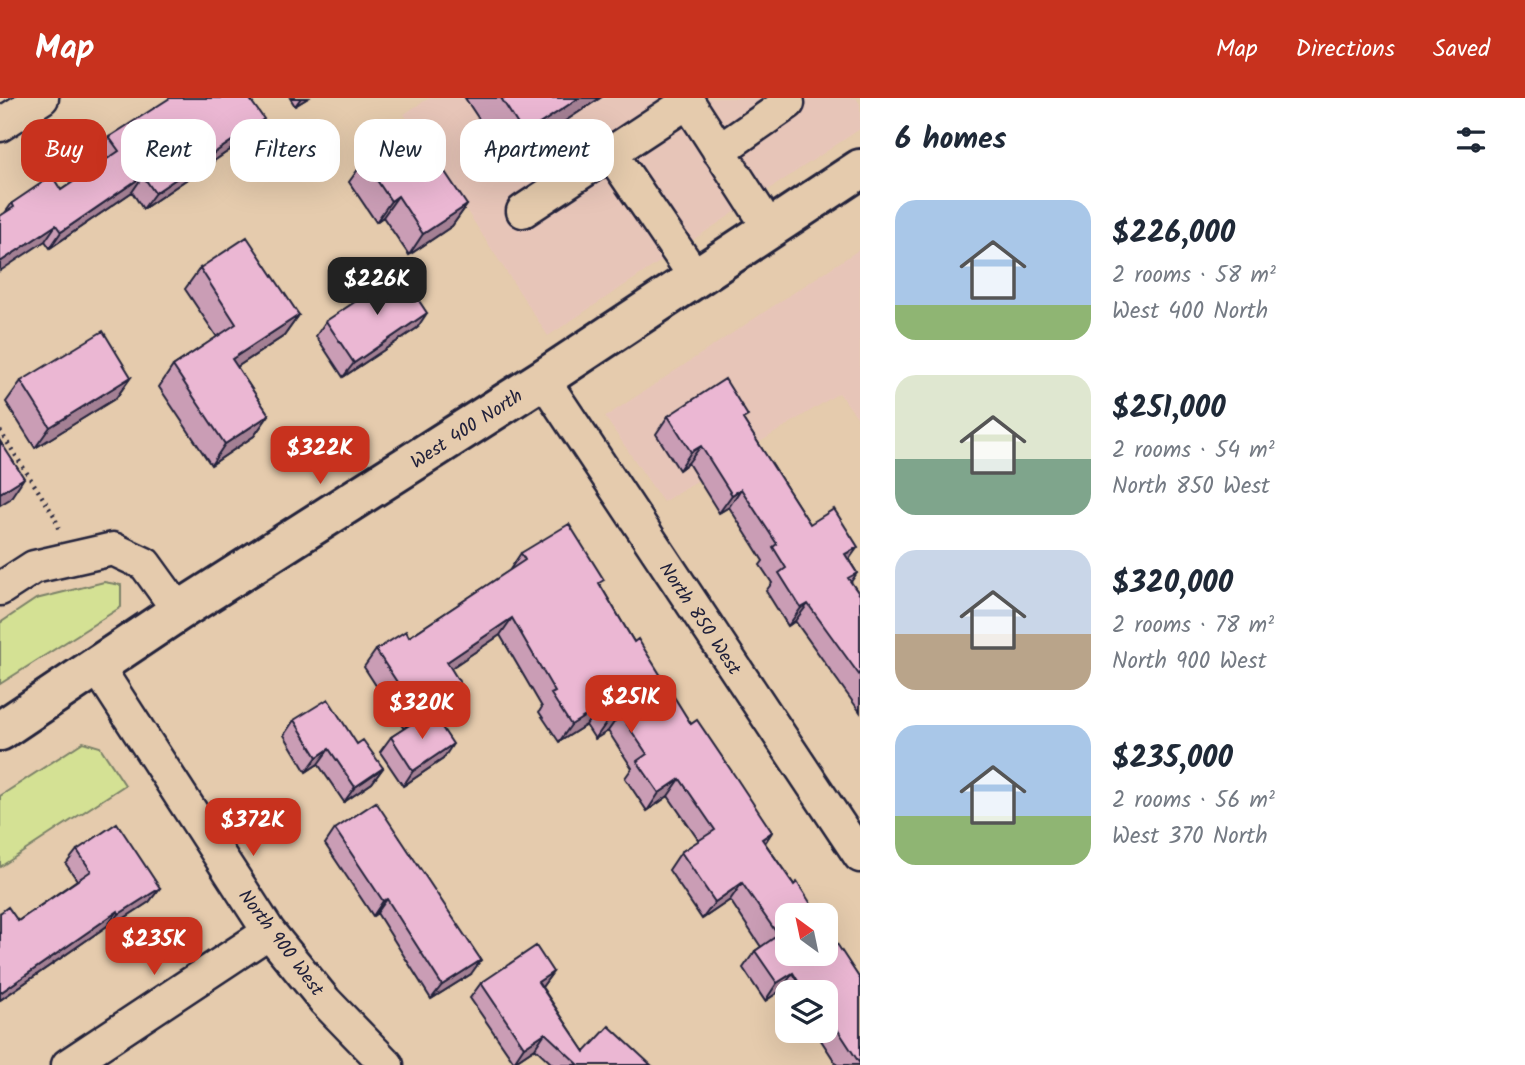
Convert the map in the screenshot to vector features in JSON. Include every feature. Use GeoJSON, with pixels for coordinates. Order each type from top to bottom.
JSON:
{"type":"FeatureCollection","features":[{"type":"Feature","properties":{"kind":"main road","name":"West 400 North"},"geometry":{"type":"LineString","coordinates":[[0,731],[98,668],[179,611],[543,379],[860,169]]}},
{"type":"Feature","properties":{"kind":"street"},"geometry":{"type":"LineString","coordinates":[[0,125],[42,98]]}},
{"type":"Feature","properties":{"kind":"street"},"geometry":{"type":"LineString","coordinates":[[719,151],[788,103],[785,98]]}},
{"type":"Feature","properties":{"kind":"street"},"geometry":{"type":"LineString","coordinates":[[614,151],[688,102],[770,229]]}},
{"type":"Feature","properties":{"kind":"street"},"geometry":{"type":"LineString","coordinates":[[614,157],[696,278]]}},
{"type":"Feature","properties":{"kind":"street"},"geometry":{"type":"LineString","coordinates":[[523,211],[567,182]]}},
{"type":"Feature","properties":{"kind":"street","name":"North 850 West"},"geometry":{"type":"LineString","coordinates":[[543,379],[860,856]]}},
{"type":"Feature","properties":{"kind":"street"},"geometry":{"type":"LineString","coordinates":[[0,589],[34,567],[113,549],[145,564],[179,611]]}},
{"type":"Feature","properties":{"kind":"street","name":"North 900 West"},"geometry":{"type":"LineString","coordinates":[[98,668],[269,932],[325,1001],[387,1065]]}},
{"type":"Feature","properties":{"kind":"street"},"geometry":{"type":"LineString","coordinates":[[68,1065],[269,932]]}},
{"type":"Feature","properties":{"kind":"path"},"geometry":{"type":"LineString","coordinates":[[0,431],[55,517],[61,538]]}},
{"type":"Feature","properties":{"kind":"shaded area"},"geometry":{"type":"Polygon","coordinates":[[[429,98],[856,98],[860,104],[860,129],[548,336],[446,179],[446,119],[407,119],[404,114],[429,98]]]}},
{"type":"Feature","properties":{"kind":"shaded area"},"geometry":{"type":"Polygon","coordinates":[[[860,249],[860,421],[839,393],[663,502],[605,417],[860,249]]]}},
{"type":"Feature","properties":{"kind":"green space"},"geometry":{"type":"Polygon","coordinates":[[[104,582],[121,585],[121,607],[0,684],[0,623],[36,599],[104,582]]]}},
{"type":"Feature","properties":{"kind":"green space"},"geometry":{"type":"Polygon","coordinates":[[[83,742],[100,747],[125,785],[0,867],[0,796],[83,742]]]}},
{"type":"Feature","properties":{"kind":"building"},"geometry":{"type":"Polygon","coordinates":[[[170,98],[249,98],[264,119],[230,119],[230,142],[216,152],[216,119],[137,119],[170,98]]]}},
{"type":"Feature","properties":{"kind":"building"},"geometry":{"type":"Polygon","coordinates":[[[501,98],[579,98],[547,119],[514,119],[501,98]]]}},
{"type":"Feature","properties":{"kind":"building"},"geometry":{"type":"Polygon","coordinates":[[[121,129],[121,182],[134,182],[61,232],[56,225],[0,262],[0,216],[14,207],[12,203],[43,182],[56,182],[61,190],[73,182],[107,182],[107,159],[119,151],[109,137],[121,129]]]}},
{"type":"Feature","properties":{"kind":"building"},"geometry":{"type":"Polygon","coordinates":[[[446,174],[467,205],[423,234],[398,196],[391,201],[378,182],[446,182],[446,174]]]}},
{"type":"Feature","properties":{"kind":"building"},"geometry":{"type":"Polygon","coordinates":[[[147,182],[171,182],[155,193],[147,182]]]}},
{"type":"Feature","properties":{"kind":"building"},"geometry":{"type":"Polygon","coordinates":[[[247,237],[299,315],[232,359],[269,415],[225,444],[173,366],[236,324],[200,268],[247,237]]]}},
{"type":"Feature","properties":{"kind":"building"},"geometry":{"type":"Polygon","coordinates":[[[400,272],[427,313],[354,363],[326,321],[400,272]]]}},
{"type":"Feature","properties":{"kind":"building"},"geometry":{"type":"Polygon","coordinates":[[[103,331],[131,377],[50,427],[21,381],[103,331]]]}},
{"type":"Feature","properties":{"kind":"building"},"geometry":{"type":"Polygon","coordinates":[[[725,379],[748,416],[743,419],[810,524],[834,509],[858,547],[845,554],[857,573],[848,578],[860,595],[860,676],[808,604],[801,608],[779,573],[786,568],[773,547],[777,544],[741,489],[732,495],[701,446],[691,452],[668,416],[725,379]]]}},
{"type":"Feature","properties":{"kind":"building"},"geometry":{"type":"Polygon","coordinates":[[[0,441],[24,478],[0,493],[0,441]]]}},
{"type":"Feature","properties":{"kind":"building"},"geometry":{"type":"Polygon","coordinates":[[[569,524],[604,580],[599,583],[634,642],[638,639],[691,724],[697,720],[735,776],[772,832],[762,839],[794,885],[797,882],[810,903],[775,903],[775,931],[742,883],[715,902],[681,852],[715,830],[680,779],[659,793],[637,761],[647,754],[620,714],[607,722],[598,708],[571,725],[551,694],[555,692],[512,618],[447,662],[460,683],[416,711],[376,650],[406,631],[409,637],[525,560],[521,553],[569,524]]]}},
{"type":"Feature","properties":{"kind":"building"},"geometry":{"type":"Polygon","coordinates":[[[328,699],[357,744],[363,740],[383,768],[355,787],[329,749],[317,757],[294,720],[328,699]]]}},
{"type":"Feature","properties":{"kind":"building"},"geometry":{"type":"Polygon","coordinates":[[[431,711],[453,744],[413,771],[391,737],[431,711]]]}},
{"type":"Feature","properties":{"kind":"building"},"geometry":{"type":"Polygon","coordinates":[[[376,802],[481,960],[442,985],[387,899],[383,901],[335,829],[376,802]]]}},
{"type":"Feature","properties":{"kind":"building"},"geometry":{"type":"Polygon","coordinates":[[[117,823],[160,888],[119,914],[118,911],[0,993],[0,913],[8,907],[18,921],[91,871],[77,850],[117,823]]]}},
{"type":"Feature","properties":{"kind":"building"},"geometry":{"type":"Polygon","coordinates":[[[775,937],[775,966],[838,966],[838,945],[860,979],[860,1064],[838,1030],[838,980],[797,980],[793,973],[782,980],[775,980],[755,951],[775,937]]]}},
{"type":"Feature","properties":{"kind":"building"},"geometry":{"type":"Polygon","coordinates":[[[536,946],[553,972],[538,982],[585,1052],[609,1026],[651,1065],[579,1065],[545,1033],[524,1047],[481,983],[536,946]]]}}]}
